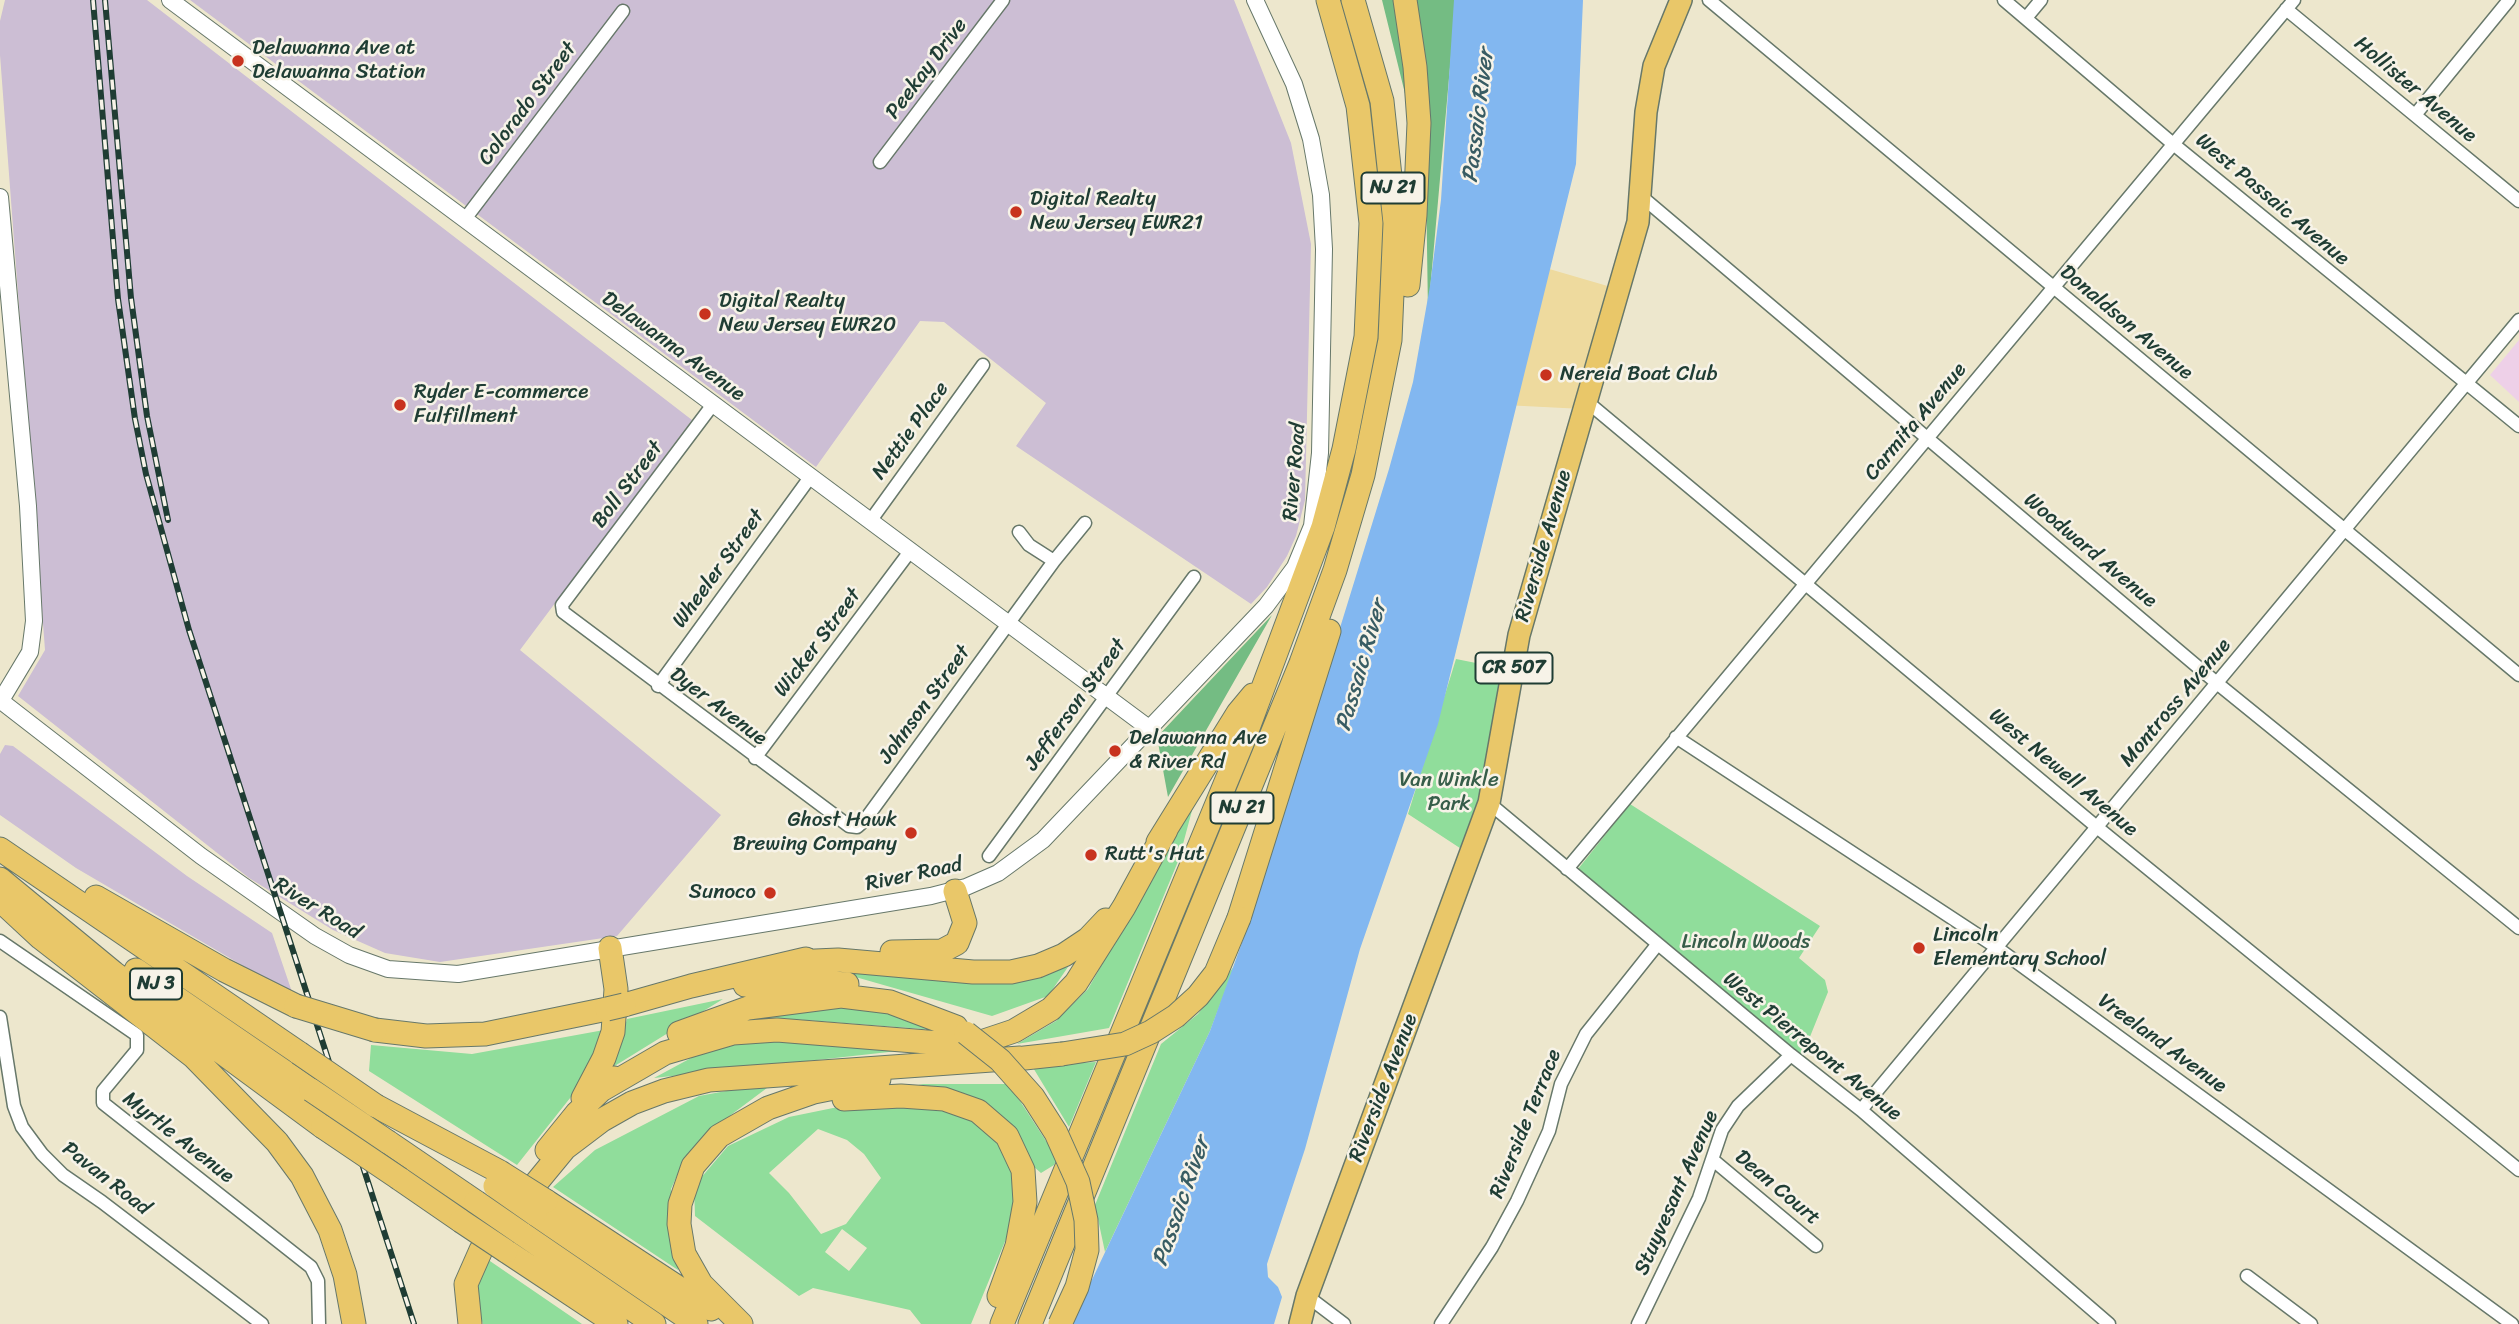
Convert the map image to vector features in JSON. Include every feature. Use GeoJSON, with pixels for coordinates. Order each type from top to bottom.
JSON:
{"type":"FeatureCollection","features":[{"type":"Feature","properties":{"kind":"highway","name":"NJ 21"},"geometry":{"type":"LineString","coordinates":[[1002,1324],[1266,679],[1323,527],[1334,488],[1361,372],[1370,302],[1371,223],[1364,144],[1349,70],[1328,0]]}},
{"type":"Feature","properties":{"kind":"highway","name":"NJ 21"},"geometry":{"type":"LineString","coordinates":[[1030,1324],[1309,645],[1347,532],[1367,456],[1384,380],[1394,303],[1393,180],[1382,101],[1353,0]]}},
{"type":"Feature","properties":{"kind":"highway"},"geometry":{"type":"LineString","coordinates":[[1384,380],[1409,281],[1417,195],[1417,95],[1405,0]]}},
{"type":"Feature","properties":{"kind":"highway"},"geometry":{"type":"LineString","coordinates":[[470,1324],[466,1284],[481,1250],[565,1148],[602,1120],[632,1103],[664,1091],[709,1080],[1020,1058],[1106,1049],[1143,1037],[1168,1022],[1198,996],[1216,973],[1229,946],[1345,574],[1367,456]]}},
{"type":"Feature","properties":{"kind":"highway"},"geometry":{"type":"LineString","coordinates":[[793,962],[848,960],[993,973],[1038,966],[1080,945],[1102,926],[1166,830],[1238,712],[1266,679]]}},
{"type":"Feature","properties":{"kind":"highway"},"geometry":{"type":"LineString","coordinates":[[603,1088],[666,1053],[733,1033],[777,1030],[961,1044],[1014,1031],[1051,1009],[1076,983],[1124,907],[1166,830]]}},
{"type":"Feature","properties":{"kind":"highway"},"geometry":{"type":"LineString","coordinates":[[0,841],[193,954],[296,1006],[375,1030],[426,1036],[485,1034],[615,1007],[750,984],[820,981],[894,995],[931,1011],[1000,1060],[1040,1106],[1061,1143],[1078,1182],[1086,1220],[1087,1250],[1080,1279],[1060,1324]]}},
{"type":"Feature","properties":{"kind":"highway","name":"NJ 3"},"geometry":{"type":"LineString","coordinates":[[0,849],[376,1106],[541,1207],[696,1324]]}},
{"type":"Feature","properties":{"kind":"highway"},"geometry":{"type":"LineString","coordinates":[[0,878],[114,973],[323,1127],[506,1251],[607,1324]]}},
{"type":"Feature","properties":{"kind":"highway","name":"NJ 3"},"geometry":{"type":"LineString","coordinates":[[0,878],[654,1324]]}},
{"type":"Feature","properties":{"kind":"highway"},"geometry":{"type":"LineString","coordinates":[[615,1007],[793,962],[857,953],[948,950],[957,943],[964,928],[955,891]]}},
{"type":"Feature","properties":{"kind":"highway"},"geometry":{"type":"LineString","coordinates":[[0,900],[41,938],[194,1057],[277,1142],[302,1176],[327,1222],[345,1275],[354,1324]]}},
{"type":"Feature","properties":{"kind":"highway"},"geometry":{"type":"LineString","coordinates":[[577,1113],[604,1058],[613,1032],[617,997],[610,948]]}},
{"type":"Feature","properties":{"kind":"highway"},"geometry":{"type":"LineString","coordinates":[[456,1324],[453,1290],[462,1258],[577,1113],[638,1058],[671,1037],[720,1016],[774,1003],[827,996],[866,998],[911,1008],[961,1030]]}},
{"type":"Feature","properties":{"kind":"highway"},"geometry":{"type":"LineString","coordinates":[[741,1324],[694,1274],[681,1244],[679,1214],[685,1184],[698,1158],[719,1136],[779,1104],[814,1092],[904,1075],[1020,1058]]}},
{"type":"Feature","properties":{"kind":"highway"},"geometry":{"type":"LineString","coordinates":[[745,1120],[833,1100],[901,1096],[953,1101],[978,1111],[993,1121],[1016,1151],[1023,1170],[1025,1202],[1017,1246],[988,1324]]}},
{"type":"Feature","properties":{"kind":"highway"},"geometry":{"type":"LineString","coordinates":[[541,1207],[734,1324]]}},
{"type":"Feature","properties":{"kind":"highway"},"geometry":{"type":"LineString","coordinates":[[562,1290],[616,1324]]}},
{"type":"Feature","properties":{"kind":"main road","name":"Riverside Avenue"},"geometry":{"type":"LineString","coordinates":[[1300,1324],[1307,1296],[1489,803],[1519,635],[1630,250],[1642,197],[1649,90],[1661,43],[1681,0]]}},
{"type":"Feature","properties":{"kind":"street","name":"Delawanna Avenue"},"geometry":{"type":"LineString","coordinates":[[170,0],[1150,729]]}},
{"type":"Feature","properties":{"kind":"street","name":"Peekay Drive"},"geometry":{"type":"LineString","coordinates":[[880,162],[1003,0]]}},
{"type":"Feature","properties":{"kind":"street","name":"River Road"},"geometry":{"type":"LineString","coordinates":[[0,701],[201,856],[316,936],[356,958],[388,969],[458,974],[955,891],[998,873],[1034,849],[1253,620],[1287,580],[1307,540],[1317,504],[1320,445],[1324,249],[1321,195],[1311,139],[1294,84],[1255,0]]}},
{"type":"Feature","properties":{"kind":"street","name":"Donaldson Avenue"},"geometry":{"type":"LineString","coordinates":[[1709,0],[2519,675]]}},
{"type":"Feature","properties":{"kind":"street","name":"West Passaic Avenue"},"geometry":{"type":"LineString","coordinates":[[2004,0],[2172,143],[2519,426]]}},
{"type":"Feature","properties":{"kind":"street"},"geometry":{"type":"LineString","coordinates":[[2026,18],[2041,0]]}},
{"type":"Feature","properties":{"kind":"street"},"geometry":{"type":"LineString","coordinates":[[2415,115],[2510,0]]}},
{"type":"Feature","properties":{"kind":"street","name":"Carmita Avenue"},"geometry":{"type":"LineString","coordinates":[[1567,869],[2290,4]]}},
{"type":"Feature","properties":{"kind":"street","name":"Hollister Avenue"},"geometry":{"type":"LineString","coordinates":[[2290,4],[2415,115],[2519,201]]}},
{"type":"Feature","properties":{"kind":"street","name":"Colorado Street"},"geometry":{"type":"LineString","coordinates":[[465,219],[623,11]]}},
{"type":"Feature","properties":{"kind":"street"},"geometry":{"type":"LineString","coordinates":[[0,197],[28,506],[34,621],[30,652],[0,701]]}},
{"type":"Feature","properties":{"kind":"street","name":"Woodward Avenue"},"geometry":{"type":"LineString","coordinates":[[1642,197],[2218,684],[2519,928]]}},
{"type":"Feature","properties":{"kind":"street","name":"Montross Avenue"},"geometry":{"type":"LineString","coordinates":[[1861,1110],[2519,320]]}},
{"type":"Feature","properties":{"kind":"street","name":"Nettie Place"},"geometry":{"type":"LineString","coordinates":[[871,520],[983,365]]}},
{"type":"Feature","properties":{"kind":"street","name":"West Newell Avenue"},"geometry":{"type":"LineString","coordinates":[[1585,400],[2098,828],[2519,1170]]}},
{"type":"Feature","properties":{"kind":"street","name":"Boll Street"},"geometry":{"type":"LineString","coordinates":[[573,590],[713,403]]}},
{"type":"Feature","properties":{"kind":"street","name":"Wheeler Street"},"geometry":{"type":"LineString","coordinates":[[658,686],[811,475]]}},
{"type":"Feature","properties":{"kind":"street","name":"Johnson Street"},"geometry":{"type":"LineString","coordinates":[[873,810],[1054,561],[1085,523]]}},
{"type":"Feature","properties":{"kind":"street"},"geometry":{"type":"LineString","coordinates":[[1019,532],[1029,545],[1054,561]]}},
{"type":"Feature","properties":{"kind":"street","name":"Wicker Street"},"geometry":{"type":"LineString","coordinates":[[755,758],[911,550]]}},
{"type":"Feature","properties":{"kind":"street","name":"Jefferson Street"},"geometry":{"type":"LineString","coordinates":[[989,856],[1194,578]]}},
{"type":"Feature","properties":{"kind":"street","name":"Dyer Avenue"},"geometry":{"type":"LineString","coordinates":[[573,590],[562,605],[563,612],[755,758],[849,826],[856,827],[873,810]]}},
{"type":"Feature","properties":{"kind":"street","name":"Vreeland Avenue"},"geometry":{"type":"LineString","coordinates":[[1676,737],[1996,947],[2512,1324]]}},
{"type":"Feature","properties":{"kind":"street","name":"West Pierrepont Avenue"},"geometry":{"type":"LineString","coordinates":[[1489,803],[1657,945],[1861,1110],[2109,1324]]}},
{"type":"Feature","properties":{"kind":"street","name":"Myrtle Avenue"},"geometry":{"type":"LineString","coordinates":[[0,942],[137,1035],[137,1050],[103,1091],[103,1103],[311,1267],[318,1281],[319,1324]]}},
{"type":"Feature","properties":{"kind":"street","name":"Riverside Terrace"},"geometry":{"type":"LineString","coordinates":[[1441,1324],[1492,1247],[1517,1201],[1549,1131],[1561,1084],[1586,1034],[1657,945]]}},
{"type":"Feature","properties":{"kind":"street","name":"Pavan Road"},"geometry":{"type":"LineString","coordinates":[[0,1017],[14,1106],[22,1127],[42,1154],[62,1175],[102,1202],[262,1324]]}},
{"type":"Feature","properties":{"kind":"street","name":"Stuyvesant Avenue"},"geometry":{"type":"LineString","coordinates":[[1638,1324],[1687,1226],[1723,1130],[1734,1112],[1791,1055]]}},
{"type":"Feature","properties":{"kind":"street","name":"Dean Court"},"geometry":{"type":"LineString","coordinates":[[1713,1160],[1816,1246]]}},
{"type":"Feature","properties":{"kind":"street"},"geometry":{"type":"LineString","coordinates":[[2247,1276],[2311,1324]]}},
{"type":"Feature","properties":{"kind":"street"},"geometry":{"type":"LineString","coordinates":[[1307,1296],[1344,1324]]}},
{"type":"Feature","properties":{"kind":"shaded area"},"geometry":{"type":"Polygon","coordinates":[[[5,0],[147,0],[692,420],[520,650],[721,815],[617,936],[440,962],[385,953],[333,930],[249,878],[18,696],[45,650],[0,55],[0,21],[5,0]]]}},
{"type":"Feature","properties":{"kind":"shaded area"},"geometry":{"type":"Polygon","coordinates":[[[190,0],[1234,0],[1291,143],[1311,244],[1305,500],[1296,536],[1287,556],[1267,587],[1251,604],[1016,446],[1046,403],[944,322],[920,321],[816,467],[190,0]]]}},
{"type":"Feature","properties":{"kind":"shaded area"},"geometry":{"type":"Polygon","coordinates":[[[2519,340],[2519,402],[2490,375],[2519,340]]]}},
{"type":"Feature","properties":{"kind":"shaded area"},"geometry":{"type":"Polygon","coordinates":[[[5,745],[13,746],[187,876],[272,933],[293,995],[76,868],[0,815],[0,754],[5,745]]]}},
{"type":"Feature","properties":{"kind":"green space"},"geometry":{"type":"Polygon","coordinates":[[[1382,0],[1456,0],[1428,313],[1426,179],[1382,0]]]}},
{"type":"Feature","properties":{"kind":"green space"},"geometry":{"type":"Polygon","coordinates":[[[1272,615],[1168,797],[1157,737],[1272,615]]]}},
{"type":"Feature","properties":{"kind":"green space","name":"Van Winkle Park"},"geometry":{"type":"Polygon","coordinates":[[[1456,659],[1506,669],[1491,765],[1466,852],[1408,814],[1456,659]]]}},
{"type":"Feature","properties":{"kind":"green space"},"geometry":{"type":"Polygon","coordinates":[[[1194,803],[1179,859],[1109,1028],[1017,1044],[1056,1021],[1088,989],[1194,803]]]}},
{"type":"Feature","properties":{"kind":"green space","name":"Lincoln Woods"},"geometry":{"type":"Polygon","coordinates":[[[1630,804],[1820,926],[1799,958],[1825,980],[1828,992],[1801,1059],[1786,1050],[1578,869],[1630,804]]]}},
{"type":"Feature","properties":{"kind":"green space"},"geometry":{"type":"Polygon","coordinates":[[[1235,965],[1210,1031],[1105,1252],[1095,1205],[1161,1044],[1198,1014],[1235,965]]]}},
{"type":"Feature","properties":{"kind":"green space"},"geometry":{"type":"Polygon","coordinates":[[[1068,967],[1048,996],[992,1016],[831,970],[1003,981],[1068,967]]]}},
{"type":"Feature","properties":{"kind":"green space"},"geometry":{"type":"Polygon","coordinates":[[[723,999],[613,1067],[627,1019],[723,999]]]}},
{"type":"Feature","properties":{"kind":"green space"},"geometry":{"type":"Polygon","coordinates":[[[860,1005],[924,1019],[936,1030],[752,1016],[860,1005]]]}},
{"type":"Feature","properties":{"kind":"green space"},"geometry":{"type":"Polygon","coordinates":[[[604,1030],[578,1088],[517,1165],[369,1071],[371,1045],[472,1054],[604,1030]]]}},
{"type":"Feature","properties":{"kind":"green space"},"geometry":{"type":"Polygon","coordinates":[[[777,1038],[898,1051],[654,1078],[717,1044],[777,1038]]]}},
{"type":"Feature","properties":{"kind":"green space"},"geometry":{"type":"Polygon","coordinates":[[[1096,1062],[1069,1127],[1032,1066],[1096,1062]]]}},
{"type":"Feature","properties":{"kind":"green space"},"geometry":{"type":"Polygon","coordinates":[[[775,1082],[704,1135],[683,1162],[671,1189],[678,1270],[553,1187],[595,1150],[699,1096],[775,1082]]]}},
{"type":"Feature","properties":{"kind":"green space"},"geometry":{"type":"Polygon","coordinates":[[[918,1084],[1009,1084],[1057,1158],[1054,1165],[1041,1173],[944,1089],[918,1084]]]}},
{"type":"Feature","properties":{"kind":"green space"},"geometry":{"type":"Polygon","coordinates":[[[918,1104],[963,1113],[996,1137],[1014,1178],[1013,1222],[971,1324],[921,1324],[910,1310],[813,1288],[799,1296],[695,1216],[694,1186],[728,1146],[789,1117],[833,1108],[918,1104]],[[818,1129],[769,1173],[789,1193],[821,1234],[846,1224],[881,1178],[864,1154],[847,1140],[818,1129]],[[842,1229],[825,1252],[849,1271],[867,1248],[842,1229]]]}},
{"type":"Feature","properties":{"kind":"green space"},"geometry":{"type":"Polygon","coordinates":[[[487,1259],[582,1324],[483,1324],[473,1292],[487,1259]]]}},
{"type":"Feature","properties":{"kind":"sand"},"geometry":{"type":"Polygon","coordinates":[[[1539,266],[1611,287],[1583,409],[1504,405],[1539,266]]]}},
{"type":"Feature","properties":{"kind":"water","name":"Passaic River"},"geometry":{"type":"Polygon","coordinates":[[[1454,0],[1583,0],[1576,164],[1438,724],[1360,949],[1305,1149],[1267,1264],[1268,1277],[1278,1287],[1282,1297],[1274,1324],[1071,1324],[1210,1031],[1248,926],[1389,469],[1413,382],[1430,286],[1441,200],[1454,0]]]}},
{"type":"Feature","properties":{"kind":"railway"},"geometry":{"type":"LineString","coordinates":[[93,0],[118,299],[135,419],[146,474],[189,630],[414,1324]]}},
{"type":"Feature","properties":{"kind":"railway"},"geometry":{"type":"LineString","coordinates":[[105,0],[131,298],[147,416],[168,520]]}},
{"type":"Feature","properties":{"kind":"place","name":"Delawanna Ave at Delawanna Station"},"geometry":{"type":"Point","coordinates":[238,61]}},
{"type":"Feature","properties":{"kind":"place","name":"Digital Realty New Jersey EWR21"},"geometry":{"type":"Point","coordinates":[1016,212]}},
{"type":"Feature","properties":{"kind":"place","name":"Digital Realty New Jersey EWR20"},"geometry":{"type":"Point","coordinates":[705,314]}},
{"type":"Feature","properties":{"kind":"place","name":"Nereid Boat Club"},"geometry":{"type":"Point","coordinates":[1546,375]}},
{"type":"Feature","properties":{"kind":"place","name":"Ryder E-commerce Fulfillment"},"geometry":{"type":"Point","coordinates":[400,405]}},
{"type":"Feature","properties":{"kind":"place","name":"Delawanna Ave & River Rd"},"geometry":{"type":"Point","coordinates":[1115,751]}},
{"type":"Feature","properties":{"kind":"place","name":"Ghost Hawk Brewing Company"},"geometry":{"type":"Point","coordinates":[911,833]}},
{"type":"Feature","properties":{"kind":"place","name":"Rutt's Hut"},"geometry":{"type":"Point","coordinates":[1091,855]}},
{"type":"Feature","properties":{"kind":"place","name":"Sunoco"},"geometry":{"type":"Point","coordinates":[770,893]}},
{"type":"Feature","properties":{"kind":"place","name":"Lincoln Elementary School"},"geometry":{"type":"Point","coordinates":[1919,948]}}]}
